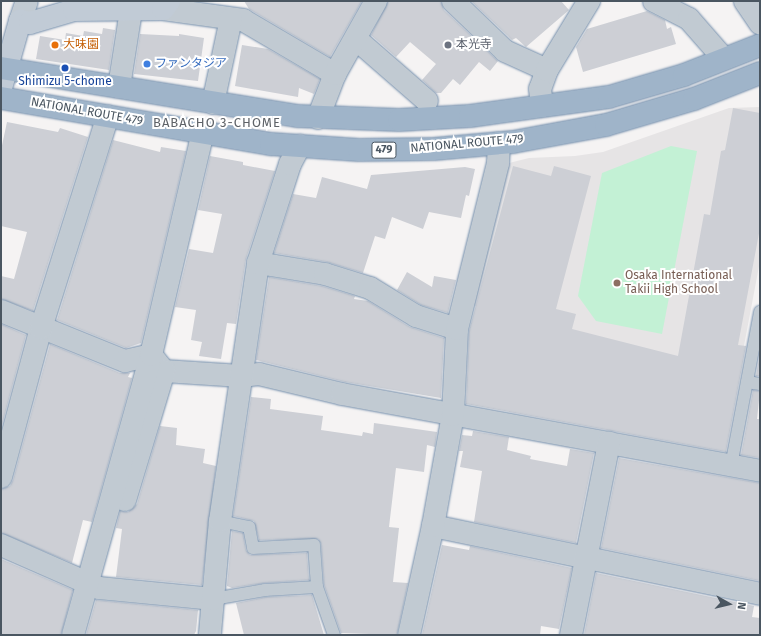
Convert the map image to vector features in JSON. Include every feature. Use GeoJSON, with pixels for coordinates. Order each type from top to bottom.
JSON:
{"type":"FeatureCollection","features":[{"type":"Feature","properties":{"kind":"highway"},"geometry":{"type":"LineString","coordinates":[[3,75],[119,87],[213,103],[318,118],[438,118],[609,97],[643,88],[760,45]]}},
{"type":"Feature","properties":{"kind":"highway","name":"NATIONAL ROUTE 479"},"geometry":{"type":"LineString","coordinates":[[1,98],[271,144],[359,150],[427,149],[499,143],[579,130],[646,114],[760,73]]}},
{"type":"Feature","properties":{"kind":"main road"},"geometry":{"type":"LineString","coordinates":[[3,75],[20,21],[30,23],[74,10],[131,10],[166,5]]}},
{"type":"Feature","properties":{"kind":"street"},"geometry":{"type":"LineString","coordinates":[[20,21],[27,1]]}},
{"type":"Feature","properties":{"kind":"street"},"geometry":{"type":"LineString","coordinates":[[318,118],[335,74],[376,1]]}},
{"type":"Feature","properties":{"kind":"street"},"geometry":{"type":"LineString","coordinates":[[453,1],[505,51],[547,70]]}},
{"type":"Feature","properties":{"kind":"street"},"geometry":{"type":"LineString","coordinates":[[542,106],[540,89],[547,70],[589,1]]}},
{"type":"Feature","properties":{"kind":"street"},"geometry":{"type":"LineString","coordinates":[[654,1],[689,19],[724,59]]}},
{"type":"Feature","properties":{"kind":"street"},"geometry":{"type":"LineString","coordinates":[[745,1],[760,23]]}},
{"type":"Feature","properties":{"kind":"street"},"geometry":{"type":"LineString","coordinates":[[166,5],[231,19],[243,20],[335,74]]}},
{"type":"Feature","properties":{"kind":"street"},"geometry":{"type":"LineString","coordinates":[[119,87],[131,10]]}},
{"type":"Feature","properties":{"kind":"street"},"geometry":{"type":"LineString","coordinates":[[213,103],[231,19]]}},
{"type":"Feature","properties":{"kind":"street"},"geometry":{"type":"LineString","coordinates":[[356,39],[428,101]]}},
{"type":"Feature","properties":{"kind":"street"},"geometry":{"type":"LineString","coordinates":[[1,477],[41,328],[108,116]]}},
{"type":"Feature","properties":{"kind":"street"},"geometry":{"type":"LineString","coordinates":[[73,635],[93,585],[158,363],[203,132]]}},
{"type":"Feature","properties":{"kind":"street"},"geometry":{"type":"LineString","coordinates":[[409,635],[433,526],[453,415],[457,328],[498,163],[499,143]]}},
{"type":"Feature","properties":{"kind":"street"},"geometry":{"type":"LineString","coordinates":[[210,635],[220,521],[258,263],[290,164],[300,145]]}},
{"type":"Feature","properties":{"kind":"street"},"geometry":{"type":"LineString","coordinates":[[258,263],[325,274],[370,288],[416,316],[457,328]]}},
{"type":"Feature","properties":{"kind":"street"},"geometry":{"type":"LineString","coordinates":[[1,312],[125,361],[158,363],[241,376],[259,374],[342,394],[760,471]]}},
{"type":"Feature","properties":{"kind":"street"},"geometry":{"type":"LineString","coordinates":[[571,635],[588,556],[609,443]]}},
{"type":"Feature","properties":{"kind":"street"},"geometry":{"type":"LineString","coordinates":[[433,526],[588,556],[760,594]]}},
{"type":"Feature","properties":{"kind":"street"},"geometry":{"type":"LineString","coordinates":[[1,545],[93,585],[213,599]]}},
{"type":"Feature","properties":{"kind":"street"},"geometry":{"type":"LineString","coordinates":[[88,635],[93,585]]}},
{"type":"Feature","properties":{"kind":"lane"},"geometry":{"type":"LineString","coordinates":[[731,466],[760,312]]}},
{"type":"Feature","properties":{"kind":"lane"},"geometry":{"type":"LineString","coordinates":[[747,382],[760,384]]}},
{"type":"Feature","properties":{"kind":"lane"},"geometry":{"type":"LineString","coordinates":[[220,521],[249,527],[253,548],[314,545],[317,587],[334,635]]}},
{"type":"Feature","properties":{"kind":"lane"},"geometry":{"type":"LineString","coordinates":[[213,599],[265,590],[317,587]]}},
{"type":"Feature","properties":{"kind":"shaded area","name":"Osaka International Takii High School"},"geometry":{"type":"Polygon","coordinates":[[[760,107],[760,261],[730,420],[528,323],[473,305],[505,164],[529,158],[575,156],[603,152],[729,108],[760,107]]]}},
{"type":"Feature","properties":{"kind":"green space"},"geometry":{"type":"Polygon","coordinates":[[[671,146],[697,151],[662,334],[596,321],[578,296],[602,173],[671,146]]]}},
{"type":"Feature","properties":{"kind":"building"},"geometry":{"type":"Polygon","coordinates":[[[244,1],[362,1],[330,57],[249,9],[244,1]]]}},
{"type":"Feature","properties":{"kind":"building"},"geometry":{"type":"Polygon","coordinates":[[[388,1],[441,1],[444,10],[498,61],[490,71],[479,62],[460,85],[453,79],[441,93],[436,93],[422,80],[436,64],[410,42],[396,57],[371,35],[388,1]]]}},
{"type":"Feature","properties":{"kind":"building"},"geometry":{"type":"Polygon","coordinates":[[[471,1],[561,1],[569,10],[526,47],[516,38],[512,40],[471,1]]]}},
{"type":"Feature","properties":{"kind":"building"},"geometry":{"type":"Polygon","coordinates":[[[647,11],[665,20],[667,29],[671,27],[676,44],[583,72],[576,47],[587,29],[647,11]]]}},
{"type":"Feature","properties":{"kind":"building"},"geometry":{"type":"Polygon","coordinates":[[[103,28],[115,30],[109,70],[36,59],[40,36],[65,40],[66,33],[83,36],[84,31],[102,34],[103,28]]]}},
{"type":"Feature","properties":{"kind":"building"},"geometry":{"type":"Polygon","coordinates":[[[140,34],[179,36],[179,34],[204,38],[198,81],[134,74],[140,34]]]}},
{"type":"Feature","properties":{"kind":"building"},"geometry":{"type":"Polygon","coordinates":[[[242,45],[268,49],[320,79],[314,94],[299,88],[298,97],[235,86],[242,45]]]}},
{"type":"Feature","properties":{"kind":"building"},"geometry":{"type":"Polygon","coordinates":[[[733,108],[760,113],[760,228],[738,345],[746,346],[726,452],[466,404],[469,331],[513,166],[551,176],[554,166],[591,176],[556,309],[576,314],[572,329],[678,356],[704,214],[710,215],[721,151],[725,150],[733,108]]]}},
{"type":"Feature","properties":{"kind":"building"},"geometry":{"type":"Polygon","coordinates":[[[7,122],[58,132],[60,128],[88,137],[33,311],[1,299],[1,276],[14,279],[27,232],[1,226],[1,150],[7,122]]]}},
{"type":"Feature","properties":{"kind":"building"},"geometry":{"type":"Polygon","coordinates":[[[113,140],[160,152],[161,147],[186,151],[141,343],[126,348],[57,320],[113,140]]]}},
{"type":"Feature","properties":{"kind":"building"},"geometry":{"type":"Polygon","coordinates":[[[210,156],[243,162],[243,165],[275,171],[246,259],[236,324],[227,323],[221,359],[199,356],[202,342],[191,340],[196,310],[175,307],[189,249],[213,253],[222,214],[198,210],[210,156]]]}},
{"type":"Feature","properties":{"kind":"building"},"geometry":{"type":"Polygon","coordinates":[[[465,167],[475,169],[469,196],[466,195],[461,218],[429,212],[423,229],[392,217],[385,239],[375,236],[363,273],[327,262],[274,253],[293,194],[316,198],[322,177],[367,189],[371,175],[465,167]]]}},
{"type":"Feature","properties":{"kind":"building"},"geometry":{"type":"Polygon","coordinates":[[[407,272],[432,287],[434,276],[456,280],[448,313],[421,305],[397,290],[407,272]]]}},
{"type":"Feature","properties":{"kind":"building"},"geometry":{"type":"Polygon","coordinates":[[[269,277],[322,286],[355,296],[354,299],[368,301],[410,327],[444,338],[441,398],[345,382],[256,360],[269,277]]]}},
{"type":"Feature","properties":{"kind":"building"},"geometry":{"type":"Polygon","coordinates":[[[1,324],[26,335],[1,429],[1,324]]]}},
{"type":"Feature","properties":{"kind":"building"},"geometry":{"type":"Polygon","coordinates":[[[50,344],[120,373],[130,373],[128,377],[132,378],[92,522],[83,520],[72,563],[1,533],[1,489],[10,486],[13,480],[50,344]]]}},
{"type":"Feature","properties":{"kind":"building"},"geometry":{"type":"Polygon","coordinates":[[[760,353],[760,376],[756,376],[760,353]]]}},
{"type":"Feature","properties":{"kind":"building"},"geometry":{"type":"Polygon","coordinates":[[[753,390],[760,391],[757,419],[760,419],[760,458],[741,455],[753,390]]]}},
{"type":"Feature","properties":{"kind":"building"},"geometry":{"type":"Polygon","coordinates":[[[251,397],[271,399],[270,409],[323,416],[321,430],[362,436],[363,432],[373,434],[374,423],[437,432],[435,447],[427,445],[424,472],[396,468],[389,527],[399,528],[393,582],[408,583],[397,635],[341,633],[324,585],[321,544],[318,539],[259,540],[254,521],[233,516],[251,397]]]}},
{"type":"Feature","properties":{"kind":"building"},"geometry":{"type":"Polygon","coordinates":[[[160,426],[177,428],[176,445],[205,449],[203,463],[216,466],[202,585],[116,577],[122,529],[116,528],[120,511],[128,512],[137,504],[160,426]]]}},
{"type":"Feature","properties":{"kind":"building"},"geometry":{"type":"Polygon","coordinates":[[[473,431],[509,437],[507,450],[531,456],[530,459],[567,466],[570,449],[594,453],[576,543],[474,522],[482,471],[460,467],[463,451],[459,451],[462,435],[472,436],[473,431]]]}},
{"type":"Feature","properties":{"kind":"building"},"geometry":{"type":"Polygon","coordinates":[[[619,458],[760,483],[760,581],[601,548],[619,458]]]}},
{"type":"Feature","properties":{"kind":"building"},"geometry":{"type":"Polygon","coordinates":[[[232,531],[243,533],[246,550],[250,555],[307,553],[309,580],[265,583],[232,588],[227,586],[232,531]]]}},
{"type":"Feature","properties":{"kind":"building"},"geometry":{"type":"Polygon","coordinates":[[[442,545],[469,550],[470,546],[572,568],[559,629],[541,626],[540,635],[422,635],[442,545]]]}},
{"type":"Feature","properties":{"kind":"building"},"geometry":{"type":"Polygon","coordinates":[[[1,559],[73,590],[61,635],[1,635],[1,559]]]}},
{"type":"Feature","properties":{"kind":"building"},"geometry":{"type":"Polygon","coordinates":[[[596,573],[754,606],[752,617],[760,618],[760,635],[584,635],[596,573]]]}},
{"type":"Feature","properties":{"kind":"building"},"geometry":{"type":"Polygon","coordinates":[[[312,595],[324,635],[244,635],[236,603],[266,597],[312,595]]]}},
{"type":"Feature","properties":{"kind":"building"},"geometry":{"type":"Polygon","coordinates":[[[96,600],[198,610],[196,631],[194,635],[86,635],[96,600]]]}},
{"type":"Feature","properties":{"kind":"place","name":"大味園"},"geometry":{"type":"Point","coordinates":[55,45]}},
{"type":"Feature","properties":{"kind":"place","name":"本光寺"},"geometry":{"type":"Point","coordinates":[448,45]}},
{"type":"Feature","properties":{"kind":"place","name":"ファンタジア"},"geometry":{"type":"Point","coordinates":[147,64]}},
{"type":"Feature","properties":{"kind":"place","name":"Shimizu 5-chome"},"geometry":{"type":"Point","coordinates":[65,68]}},
{"type":"Feature","properties":{"kind":"place","name":"Osaka International Takii High School"},"geometry":{"type":"Point","coordinates":[617,283]}},
{"type":"Feature","properties":{"kind":"district","name":"BABACHO 3-CHOME"},"geometry":{"type":"Point","coordinates":[217,123]}}]}
